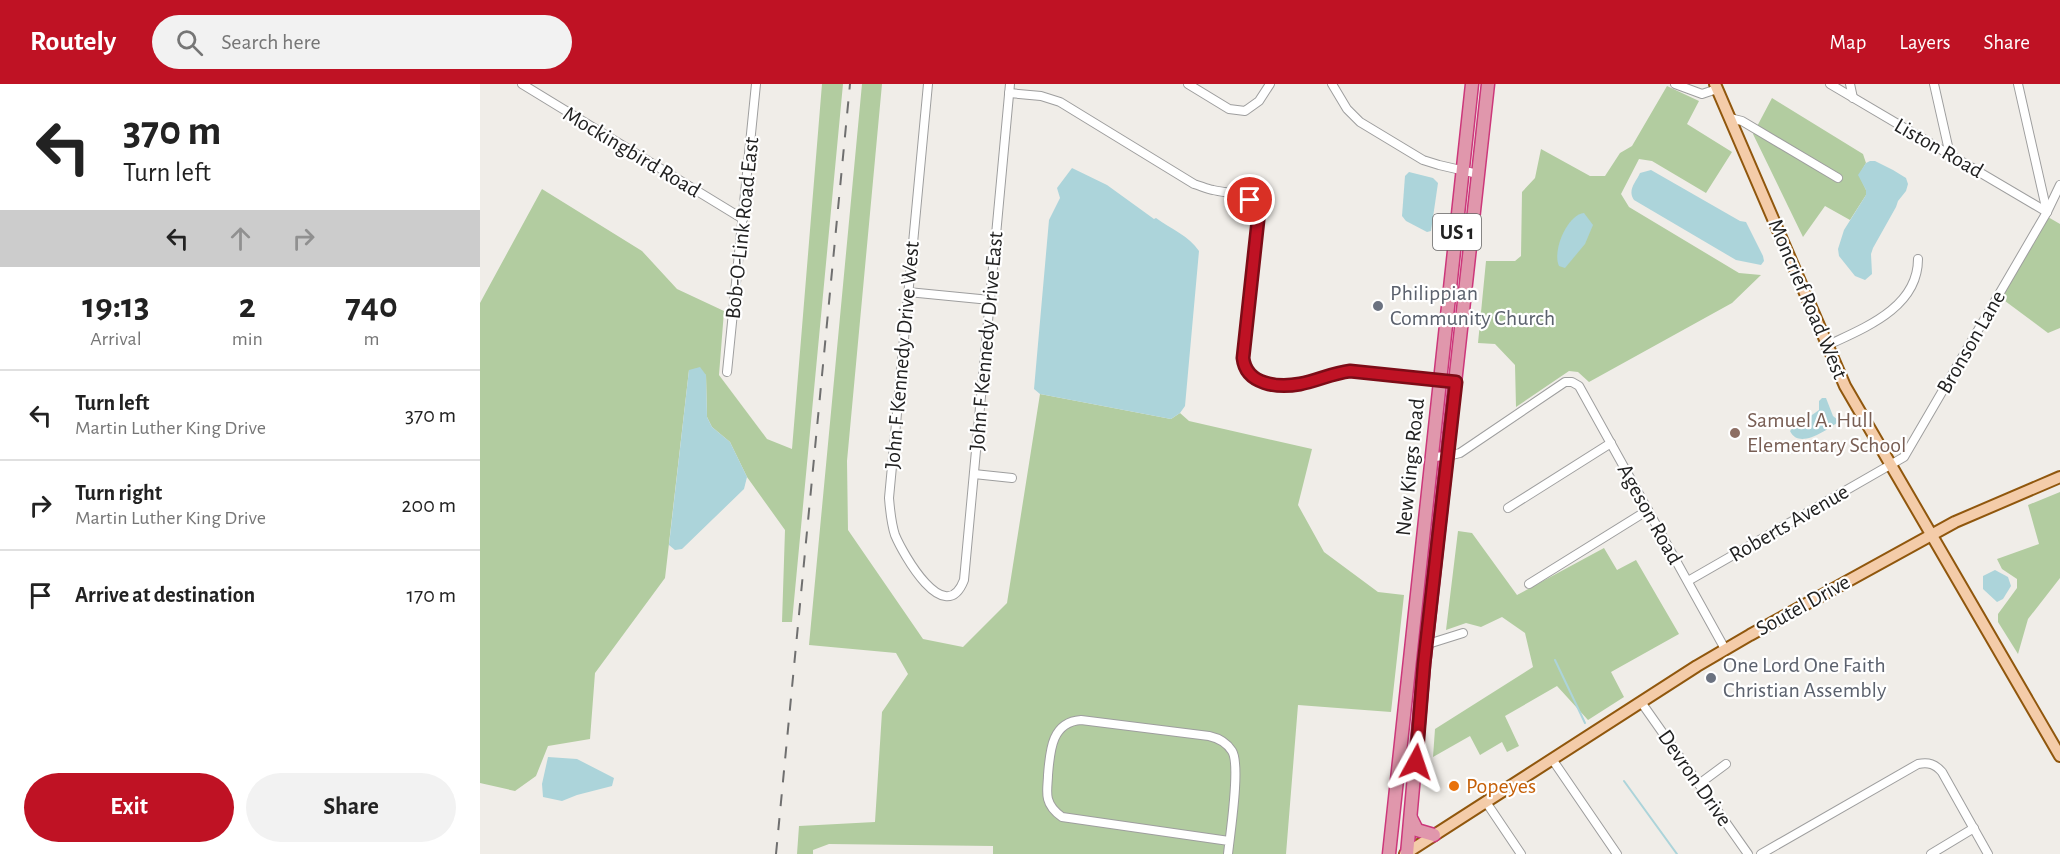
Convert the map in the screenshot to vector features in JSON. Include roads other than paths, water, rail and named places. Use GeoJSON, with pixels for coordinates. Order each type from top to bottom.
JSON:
{"type":"FeatureCollection","features":[{"type":"Feature","properties":{"kind":"highway","name":"New Kings Road"},"geometry":{"type":"LineString","coordinates":[[1389,854],[1472,84]]}},
{"type":"Feature","properties":{"kind":"highway","name":"New Kings Road"},"geometry":{"type":"LineString","coordinates":[[1405,854],[1411,818],[1424,664],[1488,84]]}},
{"type":"Feature","properties":{"kind":"highway"},"geometry":{"type":"LineString","coordinates":[[1411,818],[1417,830],[1434,835]]}},
{"type":"Feature","properties":{"kind":"main road","name":"Moncrief Road West"},"geometry":{"type":"LineString","coordinates":[[1716,87],[1845,386],[2060,756]]}},
{"type":"Feature","properties":{"kind":"main road","name":"Soutel Drive"},"geometry":{"type":"LineString","coordinates":[[1405,854],[1725,649],[1957,521],[2060,477]]}},
{"type":"Feature","properties":{"kind":"street","name":"Mockingbird Road"},"geometry":{"type":"LineString","coordinates":[[522,84],[743,219]]}},
{"type":"Feature","properties":{"kind":"street","name":"Bob-O-Link Road East"},"geometry":{"type":"LineString","coordinates":[[727,372],[756,84]]}},
{"type":"Feature","properties":{"kind":"street","name":"John F Kennedy Drive West"},"geometry":{"type":"LineString","coordinates":[[928,84],[889,498],[894,532],[905,555],[928,587],[942,596],[953,594]]}},
{"type":"Feature","properties":{"kind":"street","name":"John F Kennedy Drive East"},"geometry":{"type":"LineString","coordinates":[[953,594],[958,591],[964,580],[1010,84]]}},
{"type":"Feature","properties":{"kind":"street"},"geometry":{"type":"LineString","coordinates":[[1188,84],[1229,109],[1245,111],[1259,101],[1270,84]]}},
{"type":"Feature","properties":{"kind":"street"},"geometry":{"type":"LineString","coordinates":[[1332,84],[1347,109],[1360,122],[1423,160],[1478,174]]}},
{"type":"Feature","properties":{"kind":"street"},"geometry":{"type":"LineString","coordinates":[[1675,84],[1702,93],[1716,87]]}},
{"type":"Feature","properties":{"kind":"street","name":"Liston Road"},"geometry":{"type":"LineString","coordinates":[[1830,84],[2047,212]]}},
{"type":"Feature","properties":{"kind":"street"},"geometry":{"type":"LineString","coordinates":[[1850,84],[1853,98]]}},
{"type":"Feature","properties":{"kind":"street"},"geometry":{"type":"LineString","coordinates":[[1934,84],[1950,155]]}},
{"type":"Feature","properties":{"kind":"street"},"geometry":{"type":"LineString","coordinates":[[2018,84],[2047,212]]}},
{"type":"Feature","properties":{"kind":"street"},"geometry":{"type":"LineString","coordinates":[[1010,93],[1041,96],[1060,102],[1194,184],[1215,191],[1238,194],[1250,200],[1258,212],[1258,220],[1243,358],[1246,369],[1255,379],[1262,382],[1291,385],[1350,371],[1456,382]]}},
{"type":"Feature","properties":{"kind":"street"},"geometry":{"type":"LineString","coordinates":[[1730,118],[1742,122],[1838,178]]}},
{"type":"Feature","properties":{"kind":"street","name":"Bronson Lane"},"geometry":{"type":"LineString","coordinates":[[1890,466],[1904,457],[2047,212],[2060,184]]}},
{"type":"Feature","properties":{"kind":"street"},"geometry":{"type":"LineString","coordinates":[[1826,346],[1883,318],[1895,307],[1918,272],[1918,259]]}},
{"type":"Feature","properties":{"kind":"street"},"geometry":{"type":"LineString","coordinates":[[908,292],[990,300]]}},
{"type":"Feature","properties":{"kind":"street","name":"Ageson Road"},"geometry":{"type":"LineString","coordinates":[[1448,456],[1470,447],[1565,382],[1572,382],[1579,386],[1725,649]]}},
{"type":"Feature","properties":{"kind":"street"},"geometry":{"type":"LineString","coordinates":[[1508,508],[1611,443]]}},
{"type":"Feature","properties":{"kind":"street"},"geometry":{"type":"LineString","coordinates":[[1432,457],[1448,456]]}},
{"type":"Feature","properties":{"kind":"street","name":"Roberts Avenue"},"geometry":{"type":"LineString","coordinates":[[1688,581],[1890,466]]}},
{"type":"Feature","properties":{"kind":"street"},"geometry":{"type":"LineString","coordinates":[[974,474],[1012,478]]}},
{"type":"Feature","properties":{"kind":"street"},"geometry":{"type":"LineString","coordinates":[[1529,584],[1648,510]]}},
{"type":"Feature","properties":{"kind":"street"},"geometry":{"type":"LineString","coordinates":[[1428,644],[1463,633]]}},
{"type":"Feature","properties":{"kind":"street"},"geometry":{"type":"LineString","coordinates":[[1410,659],[1424,664]]}},
{"type":"Feature","properties":{"kind":"street","name":"Devron Drive"},"geometry":{"type":"LineString","coordinates":[[1641,702],[1748,854]]}},
{"type":"Feature","properties":{"kind":"street"},"geometry":{"type":"LineString","coordinates":[[1228,854],[1236,768],[1232,751],[1223,742],[1209,736],[1081,720],[1070,723],[1057,732],[1053,741],[1047,796],[1054,812],[1070,820],[1229,841]]}},
{"type":"Feature","properties":{"kind":"street"},"geometry":{"type":"LineString","coordinates":[[1552,759],[1617,854]]}},
{"type":"Feature","properties":{"kind":"street"},"geometry":{"type":"LineString","coordinates":[[1761,854],[1918,764],[1932,763],[1942,772],[1988,854]]}},
{"type":"Feature","properties":{"kind":"street"},"geometry":{"type":"LineString","coordinates":[[1699,784],[1726,764]]}},
{"type":"Feature","properties":{"kind":"street"},"geometry":{"type":"LineString","coordinates":[[1486,802],[1521,854]]}},
{"type":"Feature","properties":{"kind":"street"},"geometry":{"type":"LineString","coordinates":[[1931,854],[1974,828]]}},
{"type":"Feature","properties":{"kind":"water"},"geometry":{"type":"Polygon","coordinates":[[[1870,161],[1875,161],[1893,170],[1906,178],[1908,184],[1873,248],[1872,274],[1865,280],[1855,276],[1839,256],[1838,249],[1844,230],[1866,195],[1866,190],[1858,175],[1870,161]]]}},
{"type":"Feature","properties":{"kind":"water"},"geometry":{"type":"Polygon","coordinates":[[[1072,168],[1107,185],[1154,219],[1156,218],[1185,237],[1199,251],[1185,406],[1171,419],[1040,394],[1034,389],[1049,220],[1060,198],[1057,188],[1072,168]]]}},
{"type":"Feature","properties":{"kind":"water"},"geometry":{"type":"Polygon","coordinates":[[[1651,170],[1740,221],[1746,222],[1763,256],[1764,261],[1761,265],[1736,260],[1634,200],[1631,193],[1634,183],[1640,173],[1651,170]]]}},
{"type":"Feature","properties":{"kind":"water"},"geometry":{"type":"Polygon","coordinates":[[[1409,172],[1433,178],[1438,183],[1431,231],[1427,232],[1406,221],[1402,216],[1405,176],[1409,172]]]}},
{"type":"Feature","properties":{"kind":"water"},"geometry":{"type":"Polygon","coordinates":[[[1584,213],[1593,225],[1585,244],[1565,268],[1559,266],[1557,259],[1562,235],[1572,220],[1584,213]]]}},
{"type":"Feature","properties":{"kind":"water"},"geometry":{"type":"Polygon","coordinates":[[[700,367],[706,375],[707,417],[712,427],[730,442],[747,477],[744,489],[682,549],[675,550],[669,545],[689,370],[700,367]]]}},
{"type":"Feature","properties":{"kind":"water"},"geometry":{"type":"Polygon","coordinates":[[[1826,398],[1833,416],[1838,420],[1837,423],[1813,437],[1800,439],[1794,436],[1790,431],[1819,410],[1819,401],[1826,398]]]}},
{"type":"Feature","properties":{"kind":"water"},"geometry":{"type":"Polygon","coordinates":[[[1995,570],[2008,577],[2011,586],[2003,599],[1997,602],[1983,589],[1983,576],[1995,570]]]}},
{"type":"Feature","properties":{"kind":"water"},"geometry":{"type":"Polygon","coordinates":[[[548,757],[577,759],[614,778],[612,786],[562,801],[543,797],[542,784],[548,757]]]}},
{"type":"Feature","properties":{"kind":"waterway"},"geometry":{"type":"LineString","coordinates":[[1555,660],[1585,723]]}},
{"type":"Feature","properties":{"kind":"waterway"},"geometry":{"type":"LineString","coordinates":[[1624,781],[1677,854]]}},
{"type":"Feature","properties":{"kind":"railway"},"geometry":{"type":"LineString","coordinates":[[776,854],[850,84]]}},
{"type":"Feature","properties":{"kind":"place","name":"Philippian Community Church"},"geometry":{"type":"Point","coordinates":[1378,306]}},
{"type":"Feature","properties":{"kind":"place","name":"Samuel A. Hull Elementary School"},"geometry":{"type":"Point","coordinates":[1735,433]}},
{"type":"Feature","properties":{"kind":"place","name":"One Lord One Faith Christian Assembly"},"geometry":{"type":"Point","coordinates":[1711,678]}},
{"type":"Feature","properties":{"kind":"place","name":"Popeyes"},"geometry":{"type":"Point","coordinates":[1454,786]}}]}
